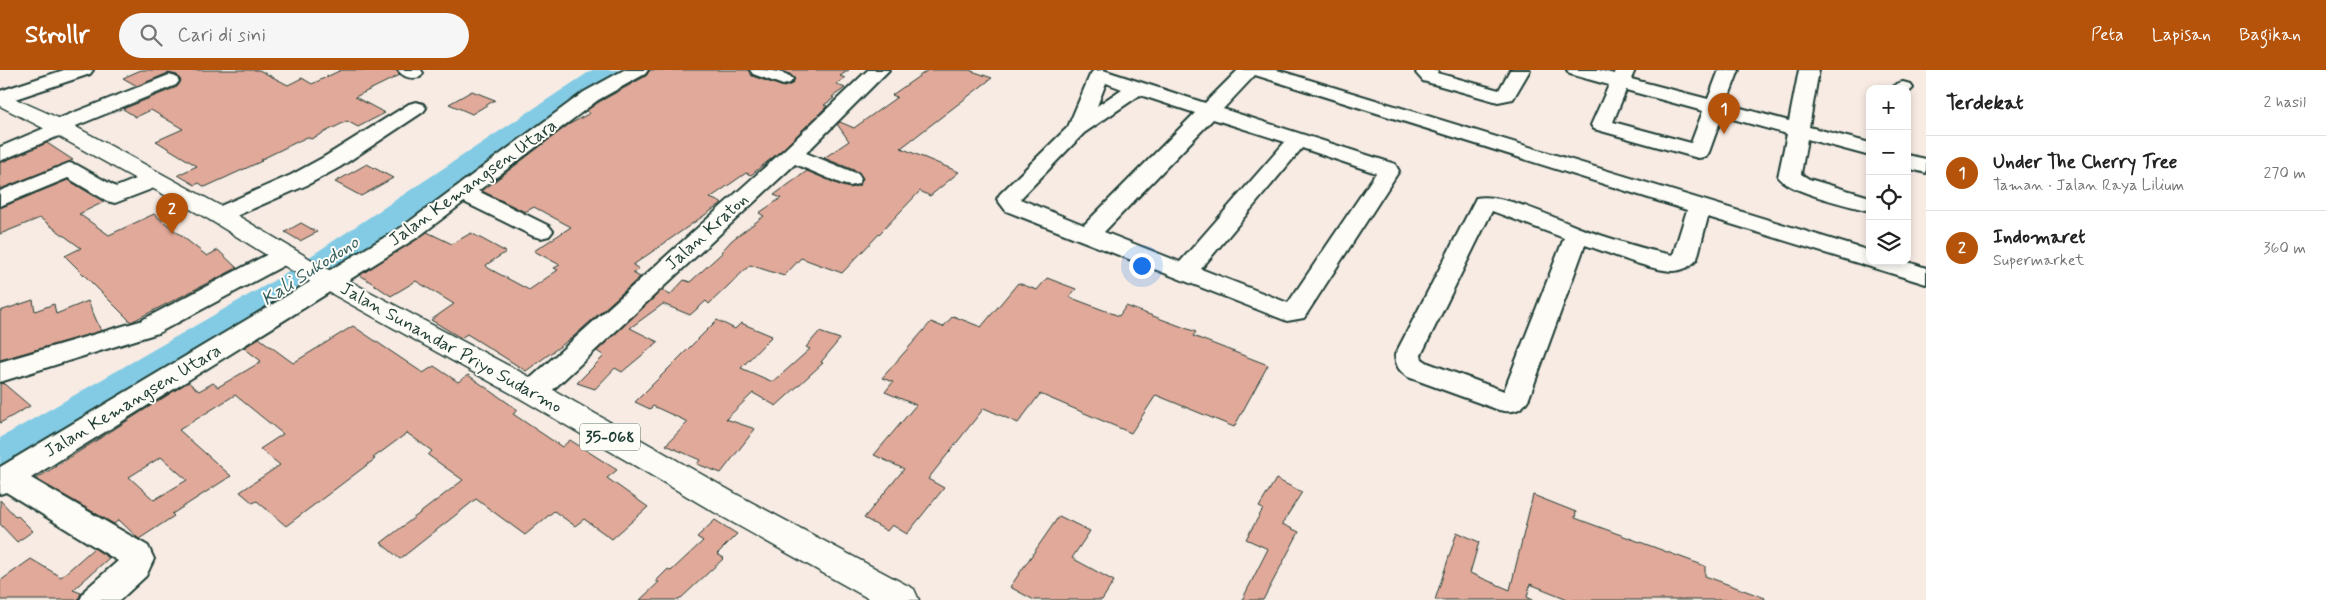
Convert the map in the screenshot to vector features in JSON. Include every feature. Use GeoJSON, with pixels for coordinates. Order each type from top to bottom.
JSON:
{"type":"FeatureCollection","features":[{"type":"Feature","properties":{"kind":"main road","name":"Jalan Sunandar Priyo Sudarmo"},"geometry":{"type":"LineString","coordinates":[[0,98],[59,127],[219,215],[324,278],[533,392],[725,503],[902,600]]}},
{"type":"Feature","properties":{"kind":"street"},"geometry":{"type":"LineString","coordinates":[[0,98],[84,70]]}},
{"type":"Feature","properties":{"kind":"street","name":"Jalan Kemangsen Utara"},"geometry":{"type":"LineString","coordinates":[[3,480],[324,278],[410,232],[590,96],[638,70]]}},
{"type":"Feature","properties":{"kind":"street"},"geometry":{"type":"LineString","coordinates":[[760,70],[783,79]]}},
{"type":"Feature","properties":{"kind":"street","name":"Jalan Kraton"},"geometry":{"type":"LineString","coordinates":[[533,392],[792,155],[879,70]]}},
{"type":"Feature","properties":{"kind":"street"},"geometry":{"type":"LineString","coordinates":[[1089,234],[1249,70]]}},
{"type":"Feature","properties":{"kind":"street"},"geometry":{"type":"LineString","coordinates":[[1257,70],[1866,258]]}},
{"type":"Feature","properties":{"kind":"street"},"geometry":{"type":"LineString","coordinates":[[1428,70],[1426,73],[1430,77],[1498,96],[1506,95],[1520,70]]}},
{"type":"Feature","properties":{"kind":"street"},"geometry":{"type":"LineString","coordinates":[[1577,70],[1622,76],[1716,108],[1866,149]]}},
{"type":"Feature","properties":{"kind":"street"},"geometry":{"type":"LineString","coordinates":[[1622,76],[1601,124],[1693,152],[1700,151],[1729,70]]}},
{"type":"Feature","properties":{"kind":"street"},"geometry":{"type":"LineString","coordinates":[[1810,70],[1789,177],[1801,184],[1866,203]]}},
{"type":"Feature","properties":{"kind":"street"},"geometry":{"type":"LineString","coordinates":[[1077,129],[1100,75],[1211,110],[1384,168],[1388,171],[1295,312],[1287,312],[1184,273],[1014,206],[1009,202],[1011,195],[1077,129],[1138,87]]}},
{"type":"Feature","properties":{"kind":"street"},"geometry":{"type":"LineString","coordinates":[[0,155],[59,127],[169,81]]}},
{"type":"Feature","properties":{"kind":"street"},"geometry":{"type":"LineString","coordinates":[[219,215],[299,180],[416,108]]}},
{"type":"Feature","properties":{"kind":"street"},"geometry":{"type":"LineString","coordinates":[[1184,273],[1298,140]]}},
{"type":"Feature","properties":{"kind":"street"},"geometry":{"type":"LineString","coordinates":[[792,155],[850,179]]}},
{"type":"Feature","properties":{"kind":"street"},"geometry":{"type":"LineString","coordinates":[[1911,162],[1926,166]]}},
{"type":"Feature","properties":{"kind":"street"},"geometry":{"type":"LineString","coordinates":[[0,199],[70,170],[115,196],[154,180]]}},
{"type":"Feature","properties":{"kind":"street"},"geometry":{"type":"LineString","coordinates":[[464,193],[541,231]]}},
{"type":"Feature","properties":{"kind":"street"},"geometry":{"type":"LineString","coordinates":[[1576,235],[1515,398],[1510,402],[1418,370],[1409,364],[1408,355],[1484,204],[1494,204],[1576,235],[1662,261],[1675,263],[1685,259],[1699,206]]}},
{"type":"Feature","properties":{"kind":"street"},"geometry":{"type":"LineString","coordinates":[[0,372],[149,327],[288,257]]}},
{"type":"Feature","properties":{"kind":"street"},"geometry":{"type":"LineString","coordinates":[[1890,265],[1926,276]]}},
{"type":"Feature","properties":{"kind":"street"},"geometry":{"type":"LineString","coordinates":[[3,480],[137,556],[138,560],[135,566],[97,600]]}},
{"type":"Feature","properties":{"kind":"building"},"geometry":{"type":"Polygon","coordinates":[[[141,70],[259,70],[288,85],[302,78],[312,84],[341,70],[396,70],[400,75],[355,97],[385,113],[358,127],[347,121],[311,139],[307,137],[260,160],[262,161],[205,187],[199,183],[195,185],[178,175],[197,166],[156,141],[183,129],[151,110],[136,117],[123,109],[177,87],[181,81],[177,75],[168,73],[137,86],[123,78],[141,70]]]}},
{"type":"Feature","properties":{"kind":"building"},"geometry":{"type":"Polygon","coordinates":[[[650,70],[748,70],[752,76],[784,87],[792,84],[795,79],[790,74],[778,70],[849,70],[840,76],[845,78],[836,84],[845,88],[832,97],[834,98],[824,105],[827,106],[783,149],[751,175],[746,173],[710,198],[722,203],[633,265],[639,269],[633,273],[640,277],[573,337],[526,371],[467,334],[461,338],[431,320],[454,304],[416,281],[391,296],[360,275],[427,232],[452,244],[471,233],[506,252],[486,265],[488,268],[529,290],[558,270],[554,268],[560,265],[534,251],[571,227],[534,207],[525,212],[482,191],[568,125],[590,113],[586,111],[646,76],[650,70]]]}},
{"type":"Feature","properties":{"kind":"building"},"geometry":{"type":"Polygon","coordinates":[[[928,70],[969,70],[992,78],[901,148],[959,172],[930,196],[920,191],[842,273],[801,258],[784,276],[750,265],[709,304],[706,301],[690,315],[663,304],[630,328],[658,342],[622,372],[615,368],[595,389],[577,383],[604,356],[597,351],[662,290],[670,295],[684,280],[690,282],[723,252],[721,252],[732,240],[764,216],[759,213],[781,198],[774,195],[807,171],[842,186],[850,188],[860,185],[863,178],[859,172],[824,158],[849,141],[837,124],[840,122],[854,128],[897,97],[892,95],[928,70]]]}},
{"type":"Feature","properties":{"kind":"building"},"geometry":{"type":"Polygon","coordinates":[[[472,91],[495,100],[472,114],[449,104],[472,91]]]}},
{"type":"Feature","properties":{"kind":"building"},"geometry":{"type":"Polygon","coordinates":[[[47,143],[73,160],[0,189],[0,163],[47,143]]]}},
{"type":"Feature","properties":{"kind":"building"},"geometry":{"type":"Polygon","coordinates":[[[367,164],[393,178],[361,196],[335,182],[367,164]]]}},
{"type":"Feature","properties":{"kind":"building"},"geometry":{"type":"Polygon","coordinates":[[[68,180],[104,202],[79,214],[109,235],[154,214],[207,256],[218,250],[237,268],[131,322],[65,256],[81,248],[40,218],[0,234],[0,208],[68,180]]]}},
{"type":"Feature","properties":{"kind":"building"},"geometry":{"type":"Polygon","coordinates":[[[301,223],[317,232],[300,241],[285,232],[301,223]]]}},
{"type":"Feature","properties":{"kind":"building"},"geometry":{"type":"Polygon","coordinates":[[[1047,278],[1076,289],[1069,297],[1119,316],[1126,306],[1196,332],[1193,336],[1268,365],[1234,427],[1156,395],[1131,433],[1040,394],[1018,423],[984,408],[928,479],[944,488],[907,534],[892,525],[887,531],[864,518],[904,469],[874,455],[916,405],[885,392],[893,382],[882,378],[931,322],[943,327],[953,316],[981,327],[1018,283],[1037,290],[1047,278]]]}},
{"type":"Feature","properties":{"kind":"building"},"geometry":{"type":"Polygon","coordinates":[[[33,300],[35,311],[54,304],[56,314],[88,301],[101,331],[0,360],[0,311],[33,300]]]}},
{"type":"Feature","properties":{"kind":"building"},"geometry":{"type":"Polygon","coordinates":[[[717,320],[735,329],[741,323],[772,336],[741,368],[773,382],[810,349],[806,347],[819,332],[840,339],[821,362],[823,363],[776,406],[753,393],[726,419],[755,429],[721,473],[697,464],[700,460],[666,445],[688,422],[653,406],[650,409],[635,402],[717,320]]]}},
{"type":"Feature","properties":{"kind":"building"},"geometry":{"type":"Polygon","coordinates":[[[353,326],[423,373],[434,366],[458,382],[468,375],[518,410],[513,414],[562,447],[570,440],[617,470],[607,478],[648,507],[612,539],[584,519],[575,526],[554,511],[525,535],[476,499],[400,559],[381,543],[463,480],[428,455],[432,451],[407,433],[286,526],[257,501],[253,503],[240,492],[280,465],[260,449],[283,434],[235,395],[179,430],[231,476],[172,514],[174,516],[139,539],[119,520],[114,524],[36,479],[188,382],[199,391],[213,383],[218,387],[254,366],[261,361],[244,348],[259,338],[293,363],[353,326]],[[161,457],[129,477],[154,500],[187,480],[161,457]]]}},
{"type":"Feature","properties":{"kind":"building"},"geometry":{"type":"Polygon","coordinates":[[[3,383],[30,406],[0,423],[0,384],[3,383]]]}},
{"type":"Feature","properties":{"kind":"building"},"geometry":{"type":"Polygon","coordinates":[[[1276,479],[1302,492],[1282,524],[1299,532],[1263,600],[1242,600],[1268,549],[1246,539],[1263,509],[1259,507],[1276,479]]]}},
{"type":"Feature","properties":{"kind":"building"},"geometry":{"type":"Polygon","coordinates":[[[1533,495],[1576,512],[1575,518],[1705,566],[1705,576],[1765,598],[1764,600],[1570,600],[1530,584],[1527,597],[1533,600],[1435,600],[1457,532],[1479,542],[1470,573],[1510,590],[1533,495]]]}},
{"type":"Feature","properties":{"kind":"building"},"geometry":{"type":"Polygon","coordinates":[[[0,500],[33,531],[17,542],[0,524],[0,500]]]}},
{"type":"Feature","properties":{"kind":"building"},"geometry":{"type":"Polygon","coordinates":[[[1059,516],[1090,531],[1072,558],[1114,581],[1102,600],[1034,600],[1010,587],[1059,516]]]}},
{"type":"Feature","properties":{"kind":"building"},"geometry":{"type":"Polygon","coordinates":[[[715,520],[737,534],[717,554],[724,558],[679,600],[640,600],[659,582],[656,581],[668,569],[671,571],[703,541],[697,537],[715,520]]]}},
{"type":"Feature","properties":{"kind":"building"},"geometry":{"type":"Polygon","coordinates":[[[94,548],[109,558],[73,590],[81,593],[78,600],[0,600],[0,581],[31,559],[61,577],[94,548]]]}},
{"type":"Feature","properties":{"kind":"waterway","name":"Kali Sukodono"},"geometry":{"type":"LineString","coordinates":[[0,457],[285,289],[404,210],[562,100],[610,70]]}},
{"type":"Feature","properties":{"kind":"place","name":"Under The Cherry Tree"},"geometry":{"type":"Point","coordinates":[1724,134]}},
{"type":"Feature","properties":{"kind":"place","name":"Indomaret"},"geometry":{"type":"Point","coordinates":[172,234]}}]}
